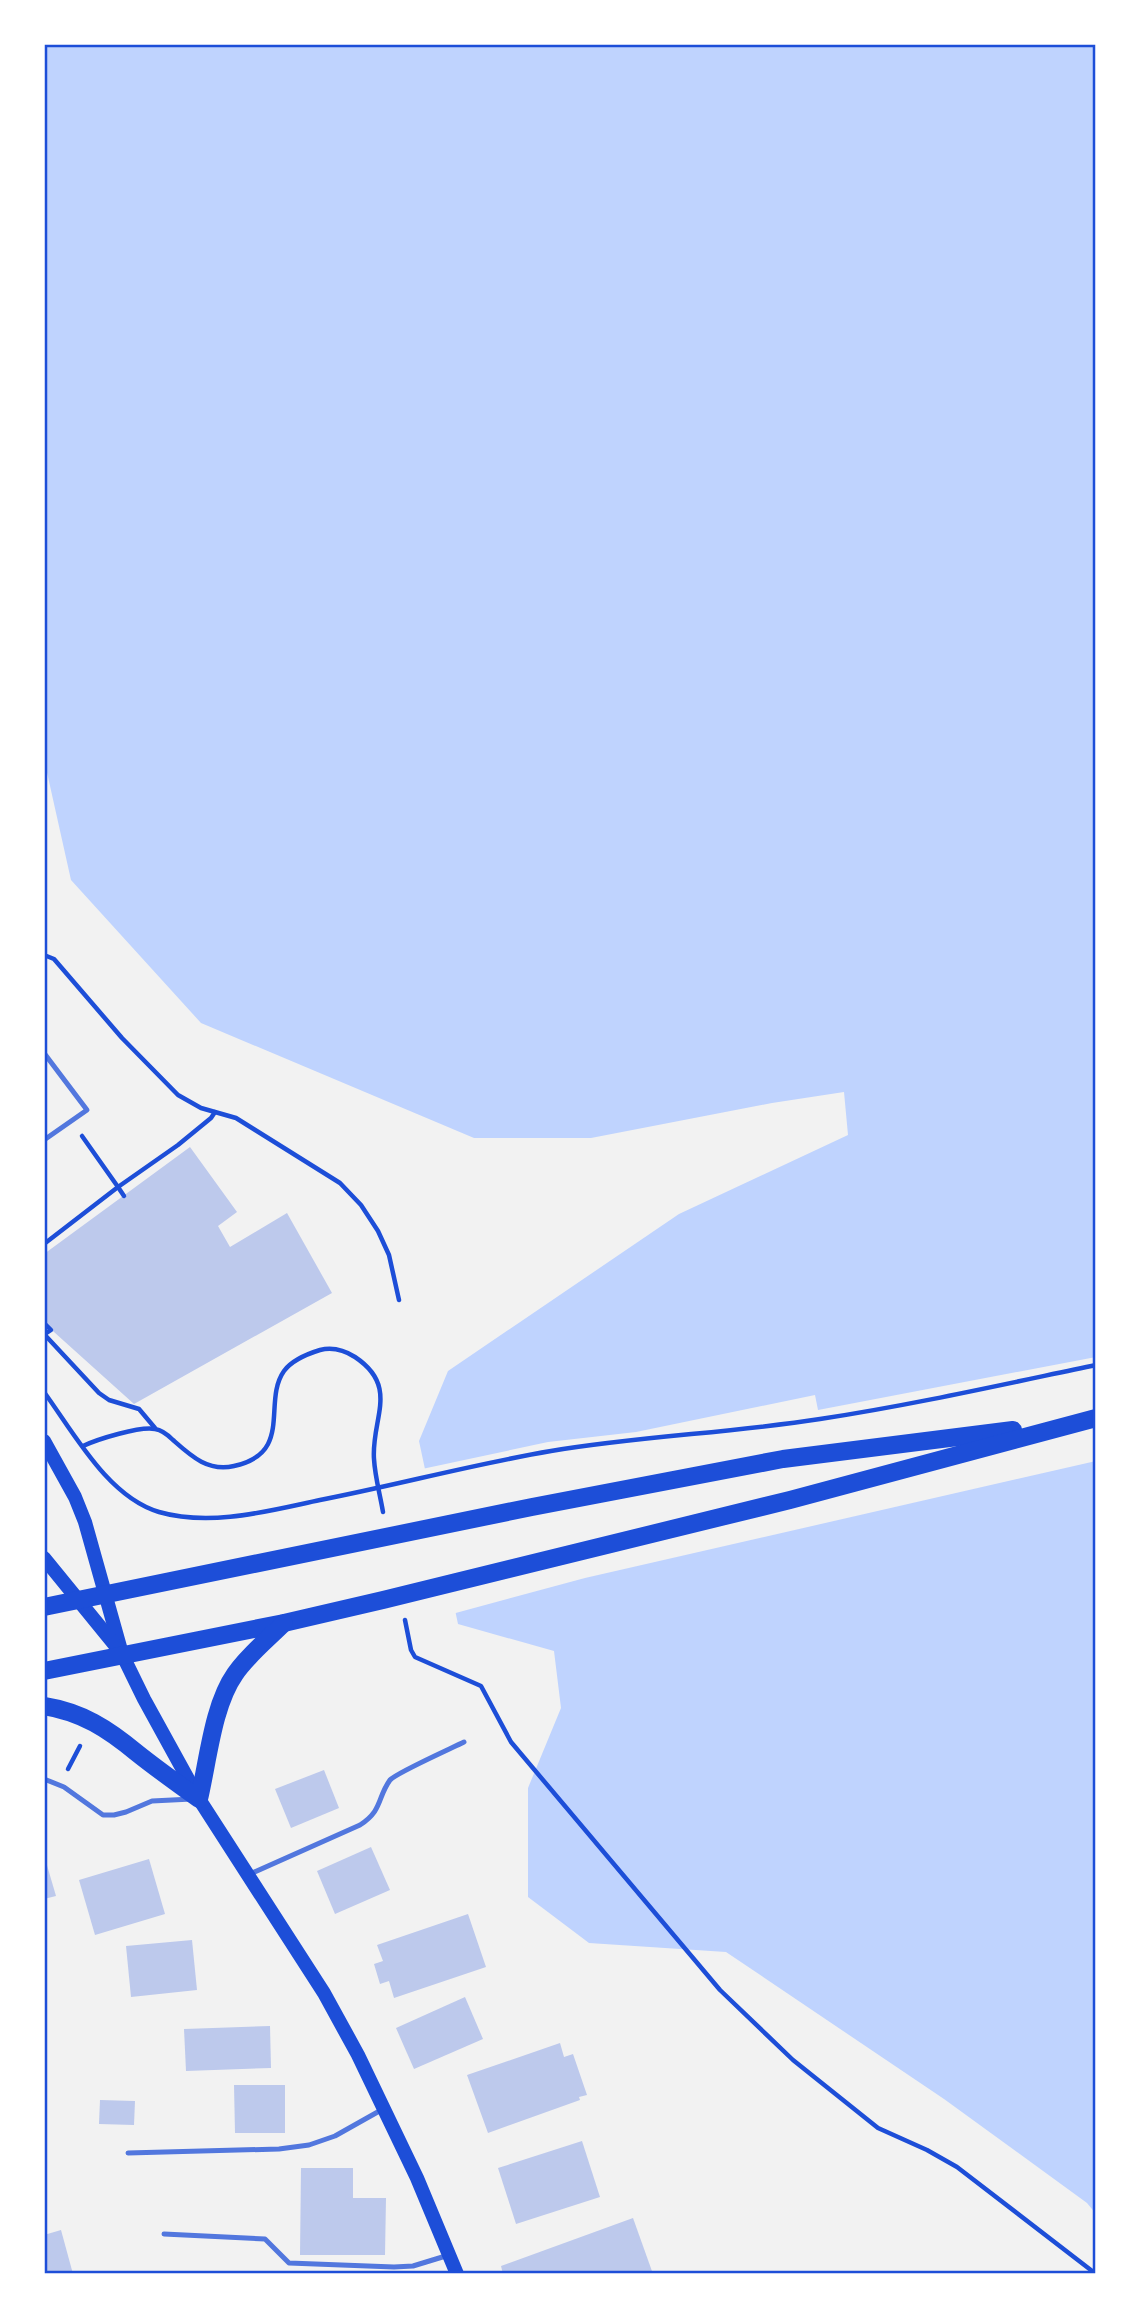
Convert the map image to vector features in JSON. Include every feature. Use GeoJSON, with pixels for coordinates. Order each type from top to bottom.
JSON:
{"type":"FeatureCollection","features":[{"type":"Feature","properties":{"kind":"main road"},"geometry":{"type":"LineString","coordinates":[[44,1607],[372,1539],[783,1459],[1088,1420]]}},
{"type":"Feature","properties":{"kind":"main road"},"geometry":{"type":"LineString","coordinates":[[44,1671],[284,1623],[383,1600],[790,1500],[1088,1420]]}},
{"type":"Feature","properties":{"kind":"main road"},"geometry":{"type":"LineString","coordinates":[[44,1441],[80,1510],[122,1654],[144,1699],[199,1799],[324,1993],[385,2108],[457,2274]]}},
{"type":"Feature","properties":{"kind":"main road"},"geometry":{"type":"LineString","coordinates":[[44,1558],[122,1654]]}},
{"type":"Feature","properties":{"kind":"main road"},"geometry":{"type":"LineString","coordinates":[[199,1799],[219,1707],[226,1690],[246,1660],[284,1623]]}},
{"type":"Feature","properties":{"kind":"main road"},"geometry":{"type":"LineString","coordinates":[[44,1706],[93,1721],[117,1736],[199,1799]]}},
{"type":"Feature","properties":{"kind":"lane"},"geometry":{"type":"LineString","coordinates":[[44,1053],[86,1110],[44,1140]]}},
{"type":"Feature","properties":{"kind":"lane"},"geometry":{"type":"LineString","coordinates":[[248,1875],[360,1825],[377,1810],[391,1779],[464,1742]]}},
{"type":"Feature","properties":{"kind":"lane"},"geometry":{"type":"LineString","coordinates":[[44,1779],[64,1787],[103,1815],[126,1812],[152,1801],[199,1799]]}},
{"type":"Feature","properties":{"kind":"lane"},"geometry":{"type":"LineString","coordinates":[[128,2153],[279,2149],[309,2144],[335,2136],[385,2108]]}},
{"type":"Feature","properties":{"kind":"lane"},"geometry":{"type":"LineString","coordinates":[[164,2234],[265,2239],[289,2263],[394,2267],[413,2266],[450,2255]]}},
{"type":"Feature","properties":{"kind":"path"},"geometry":{"type":"LineString","coordinates":[[44,955],[54,960],[159,1078],[178,1095],[201,1108],[236,1118],[340,1183],[362,1205],[378,1231],[389,1255],[399,1300]]}},
{"type":"Feature","properties":{"kind":"path"},"geometry":{"type":"LineString","coordinates":[[44,1244],[178,1145],[215,1112]]}},
{"type":"Feature","properties":{"kind":"path"},"geometry":{"type":"LineString","coordinates":[[80,1133],[124,1196]]}},
{"type":"Feature","properties":{"kind":"path"},"geometry":{"type":"LineString","coordinates":[[44,1323],[51,1330],[44,1334],[109,1401],[139,1409],[155,1429],[167,1434],[194,1458],[207,1465],[226,1467],[248,1462],[269,1442],[274,1430],[278,1383],[284,1371],[310,1353],[327,1348],[341,1350],[363,1364],[379,1388],[382,1404],[374,1444],[374,1459],[384,1514]]}},
{"type":"Feature","properties":{"kind":"path"},"geometry":{"type":"LineString","coordinates":[[44,1392],[110,1482],[123,1494],[138,1504],[157,1511],[187,1517],[231,1517],[552,1451],[820,1419],[1096,1365]]}},
{"type":"Feature","properties":{"kind":"path"},"geometry":{"type":"LineString","coordinates":[[83,1446],[110,1435],[155,1429]]}},
{"type":"Feature","properties":{"kind":"path"},"geometry":{"type":"LineString","coordinates":[[402,1608],[415,1657],[481,1686],[511,1741],[720,1990],[793,2060],[864,2119],[957,2167],[1096,2274]]}},
{"type":"Feature","properties":{"kind":"water"},"geometry":{"type":"Polygon","coordinates":[[[44,44],[1096,44],[1096,2214],[1087,2203],[944,2099],[726,1952],[589,1943],[528,1897],[528,1788],[561,1708],[554,1651],[458,1624],[419,1441],[448,1371],[679,1214],[848,1135],[844,1092],[591,1138],[474,1138],[201,1023],[71,880],[44,759],[44,44]]]}},
{"type":"Feature","properties":{"kind":"pier"},"geometry":{"type":"Polygon","coordinates":[[[1096,1357],[1096,1461],[585,1578],[452,1614],[422,1469],[548,1442],[636,1432],[815,1395],[818,1410],[1096,1357]]]}},
{"type":"Feature","properties":{"kind":"building"},"geometry":{"type":"Polygon","coordinates":[[[190,1147],[237,1212],[218,1226],[230,1247],[287,1213],[332,1293],[134,1404],[44,1323],[44,1254],[190,1147]]]}},
{"type":"Feature","properties":{"kind":"building"},"geometry":{"type":"Polygon","coordinates":[[[324,1770],[339,1808],[291,1828],[275,1789],[324,1770]]]}},
{"type":"Feature","properties":{"kind":"building"},"geometry":{"type":"Polygon","coordinates":[[[371,1847],[390,1890],[335,1914],[317,1871],[371,1847]]]}},
{"type":"Feature","properties":{"kind":"building"},"geometry":{"type":"Polygon","coordinates":[[[44,1855],[56,1896],[44,1899],[44,1855]]]}},
{"type":"Feature","properties":{"kind":"building"},"geometry":{"type":"Polygon","coordinates":[[[149,1859],[165,1914],[95,1935],[79,1880],[149,1859]]]}},
{"type":"Feature","properties":{"kind":"building"},"geometry":{"type":"Polygon","coordinates":[[[468,1914],[486,1967],[394,1998],[389,1981],[380,1984],[374,1964],[383,1961],[377,1945],[468,1914]]]}},
{"type":"Feature","properties":{"kind":"building"},"geometry":{"type":"Polygon","coordinates":[[[192,1940],[197,1990],[131,1997],[126,1946],[192,1940]]]}},
{"type":"Feature","properties":{"kind":"building"},"geometry":{"type":"Polygon","coordinates":[[[465,1997],[483,2039],[414,2069],[396,2028],[465,1997]]]}},
{"type":"Feature","properties":{"kind":"building"},"geometry":{"type":"Polygon","coordinates":[[[270,2026],[271,2068],[186,2071],[184,2029],[270,2026]]]}},
{"type":"Feature","properties":{"kind":"building"},"geometry":{"type":"Polygon","coordinates":[[[560,2043],[564,2057],[573,2054],[587,2095],[579,2097],[580,2100],[488,2133],[467,2075],[560,2043]]]}},
{"type":"Feature","properties":{"kind":"building"},"geometry":{"type":"Polygon","coordinates":[[[234,2085],[285,2085],[285,2133],[235,2133],[234,2085]]]}},
{"type":"Feature","properties":{"kind":"building"},"geometry":{"type":"Polygon","coordinates":[[[100,2100],[135,2101],[134,2125],[99,2124],[100,2100]]]}},
{"type":"Feature","properties":{"kind":"building"},"geometry":{"type":"Polygon","coordinates":[[[582,2141],[600,2197],[516,2224],[498,2168],[582,2141]]]}},
{"type":"Feature","properties":{"kind":"building"},"geometry":{"type":"Polygon","coordinates":[[[301,2168],[353,2168],[353,2198],[386,2198],[385,2255],[300,2255],[301,2168]]]}},
{"type":"Feature","properties":{"kind":"building"},"geometry":{"type":"Polygon","coordinates":[[[633,2218],[653,2274],[503,2274],[501,2266],[633,2218]]]}},
{"type":"Feature","properties":{"kind":"building"},"geometry":{"type":"Polygon","coordinates":[[[61,2230],[73,2274],[44,2274],[44,2235],[61,2230]]]}}]}
